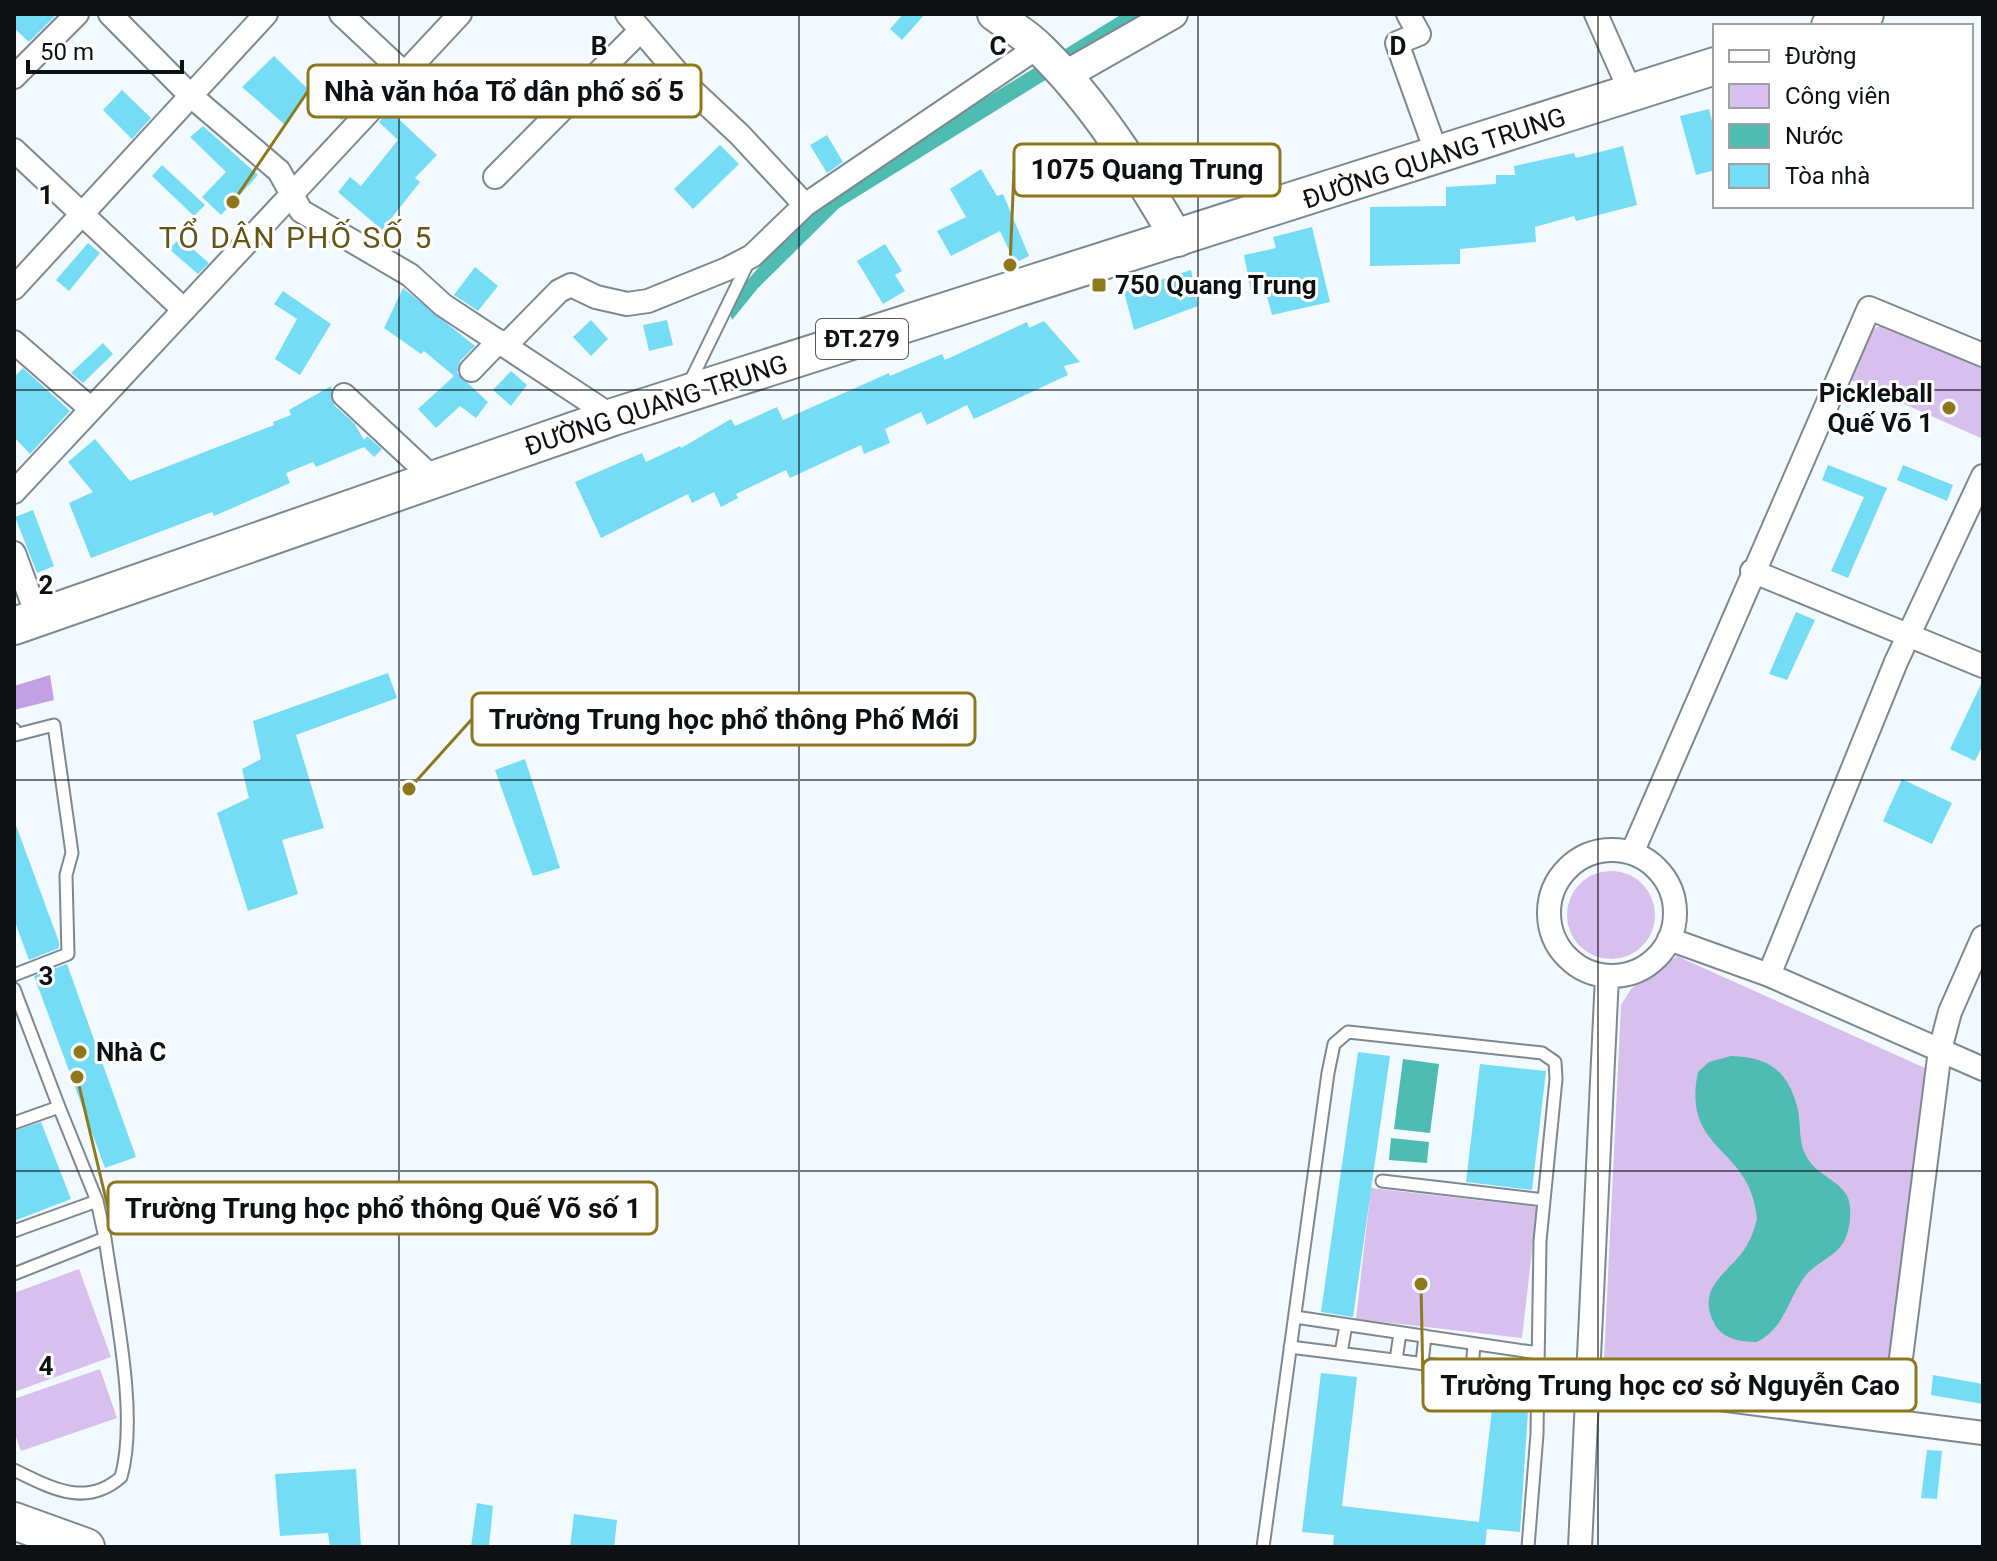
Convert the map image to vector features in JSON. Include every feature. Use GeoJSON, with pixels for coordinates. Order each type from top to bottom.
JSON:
{"type":"FeatureCollection","features":[{"type":"Feature","properties":{"kind":"main road"},"geometry":{"type":"LineString","coordinates":[[994,14],[1038,47],[1064,76],[1140,175],[1178,240]]}},
{"type":"Feature","properties":{"kind":"main road","name":"ĐƯỜNG QUANG TRUNG"},"geometry":{"type":"LineString","coordinates":[[26,622],[613,417],[1178,240],[1713,67]]}},
{"type":"Feature","properties":{"kind":"main road"},"geometry":{"type":"LineString","coordinates":[[14,1521],[86,1547]]}},
{"type":"Feature","properties":{"kind":"street"},"geometry":{"type":"LineString","coordinates":[[14,77],[77,14]]}},
{"type":"Feature","properties":{"kind":"street"},"geometry":{"type":"LineString","coordinates":[[110,14],[191,96],[279,171],[301,211],[410,275],[443,305],[613,417]]}},
{"type":"Feature","properties":{"kind":"street"},"geometry":{"type":"LineString","coordinates":[[14,288],[266,14]]}},
{"type":"Feature","properties":{"kind":"street"},"geometry":{"type":"LineString","coordinates":[[341,14],[404,73]]}},
{"type":"Feature","properties":{"kind":"street"},"geometry":{"type":"LineString","coordinates":[[14,492],[460,14]]}},
{"type":"Feature","properties":{"kind":"street"},"geometry":{"type":"LineString","coordinates":[[1064,76],[1173,14]]}},
{"type":"Feature","properties":{"kind":"street"},"geometry":{"type":"LineString","coordinates":[[1408,14],[1419,34],[1397,43],[1438,157]]}},
{"type":"Feature","properties":{"kind":"street"},"geometry":{"type":"LineString","coordinates":[[1596,14],[1632,95]]}},
{"type":"Feature","properties":{"kind":"street"},"geometry":{"type":"LineString","coordinates":[[495,177],[634,22],[693,91],[805,205]]}},
{"type":"Feature","properties":{"kind":"street"},"geometry":{"type":"LineString","coordinates":[[471,370],[559,291],[571,285],[596,297],[627,304],[637,303],[752,256],[805,205],[1038,47]]}},
{"type":"Feature","properties":{"kind":"street"},"geometry":{"type":"LineString","coordinates":[[14,150],[184,310]]}},
{"type":"Feature","properties":{"kind":"street"},"geometry":{"type":"LineString","coordinates":[[1632,853],[1752,571],[1869,308],[1983,355]]}},
{"type":"Feature","properties":{"kind":"street"},"geometry":{"type":"LineString","coordinates":[[14,342],[91,409]]}},
{"type":"Feature","properties":{"kind":"street"},"geometry":{"type":"LineString","coordinates":[[344,395],[434,479]]}},
{"type":"Feature","properties":{"kind":"street"},"geometry":{"type":"LineString","coordinates":[[1769,975],[1910,633],[1983,476]]}},
{"type":"Feature","properties":{"kind":"street"},"geometry":{"type":"LineString","coordinates":[[14,553],[26,622]]}},
{"type":"Feature","properties":{"kind":"street"},"geometry":{"type":"LineString","coordinates":[[1752,571],[1910,633],[1983,666]]}},
{"type":"Feature","properties":{"kind":"street"},"geometry":{"type":"LineString","coordinates":[[1608,850],[1632,853],[1649,862],[1668,883],[1675,911],[1669,939],[1659,955],[1644,967],[1626,974],[1607,976],[1584,969],[1565,954],[1553,933],[1551,900],[1560,877],[1578,860],[1608,850]]}},
{"type":"Feature","properties":{"kind":"street"},"geometry":{"type":"LineString","coordinates":[[1893,1421],[1940,1050],[1950,1012],[1983,937]]}},
{"type":"Feature","properties":{"kind":"street"},"geometry":{"type":"LineString","coordinates":[[1669,939],[1769,975],[1983,1069]]}},
{"type":"Feature","properties":{"kind":"street"},"geometry":{"type":"LineString","coordinates":[[1580,1547],[1607,976]]}},
{"type":"Feature","properties":{"kind":"street"},"geometry":{"type":"LineString","coordinates":[[1588,1378],[1983,1433]]}},
{"type":"Feature","properties":{"kind":"lane"},"geometry":{"type":"LineString","coordinates":[[684,394],[752,256]]}},
{"type":"Feature","properties":{"kind":"lane"},"geometry":{"type":"LineString","coordinates":[[14,729],[15,735],[54,725],[72,853],[66,875],[68,954],[14,975]]}},
{"type":"Feature","properties":{"kind":"lane"},"geometry":{"type":"LineString","coordinates":[[14,989],[97,1201],[105,1238],[127,1435],[121,1477],[110,1487],[73,1495],[14,1470]]}},
{"type":"Feature","properties":{"kind":"lane"},"geometry":{"type":"LineString","coordinates":[[1263,1547],[1328,1073],[1334,1044],[1348,1032],[1542,1053],[1555,1062],[1544,1200],[1537,1434],[1528,1547]]}},
{"type":"Feature","properties":{"kind":"lane"},"geometry":{"type":"LineString","coordinates":[[14,1123],[59,1107]]}},
{"type":"Feature","properties":{"kind":"lane"},"geometry":{"type":"LineString","coordinates":[[1382,1181],[1544,1200]]}},
{"type":"Feature","properties":{"kind":"lane"},"geometry":{"type":"LineString","coordinates":[[14,1231],[97,1201]]}},
{"type":"Feature","properties":{"kind":"lane"},"geometry":{"type":"LineString","coordinates":[[14,1274],[105,1238]]}},
{"type":"Feature","properties":{"kind":"lane"},"geometry":{"type":"LineString","coordinates":[[1295,1317],[1538,1353]]}},
{"type":"Feature","properties":{"kind":"lane"},"geometry":{"type":"LineString","coordinates":[[1341,1353],[1346,1325]]}},
{"type":"Feature","properties":{"kind":"lane"},"geometry":{"type":"LineString","coordinates":[[1396,1360],[1400,1333]]}},
{"type":"Feature","properties":{"kind":"lane"},"geometry":{"type":"LineString","coordinates":[[1422,1363],[1425,1336]]}},
{"type":"Feature","properties":{"kind":"lane"},"geometry":{"type":"LineString","coordinates":[[1472,1370],[1474,1344]]}},
{"type":"Feature","properties":{"kind":"lane"},"geometry":{"type":"LineString","coordinates":[[1290,1347],[1472,1370],[1588,1378]]}},
{"type":"Feature","properties":{"kind":"green space","name":"Pickleball Quế Võ 1"},"geometry":{"type":"Polygon","coordinates":[[[1882,325],[1983,368],[1983,439],[1848,379],[1867,332],[1882,325]]]}},
{"type":"Feature","properties":{"kind":"green space"},"geometry":{"type":"Polygon","coordinates":[[[1611,871],[1628,875],[1642,884],[1651,898],[1655,915],[1651,932],[1642,946],[1628,955],[1611,959],[1594,955],[1580,946],[1571,932],[1567,915],[1571,898],[1580,884],[1594,875],[1611,871]]]}},
{"type":"Feature","properties":{"kind":"green space"},"geometry":{"type":"Polygon","coordinates":[[[1677,956],[1927,1069],[1889,1392],[1884,1404],[1873,1408],[1615,1377],[1607,1371],[1604,1360],[1621,1005],[1631,989],[1677,956]]]}},
{"type":"Feature","properties":{"kind":"green space"},"geometry":{"type":"Polygon","coordinates":[[[1371,1188],[1537,1207],[1522,1338],[1356,1319],[1371,1188]]]}},
{"type":"Feature","properties":{"kind":"green space"},"geometry":{"type":"Polygon","coordinates":[[[79,1269],[111,1357],[14,1392],[14,1293],[79,1269]]]}},
{"type":"Feature","properties":{"kind":"green space"},"geometry":{"type":"Polygon","coordinates":[[[100,1369],[117,1418],[21,1451],[14,1431],[14,1399],[100,1369]]]}},
{"type":"Feature","properties":{"kind":"shaded area"},"geometry":{"type":"Polygon","coordinates":[[[50,675],[54,700],[14,710],[14,686],[50,675]]]}},
{"type":"Feature","properties":{"kind":"water"},"geometry":{"type":"Polygon","coordinates":[[[1122,14],[1152,14],[839,208],[758,288],[732,320],[727,304],[798,222],[875,166],[1122,14]]]}},
{"type":"Feature","properties":{"kind":"water"},"geometry":{"type":"Polygon","coordinates":[[[1731,1056],[1755,1059],[1781,1074],[1793,1093],[1801,1140],[1808,1159],[1845,1192],[1850,1208],[1849,1226],[1843,1243],[1806,1275],[1780,1321],[1757,1342],[1738,1340],[1722,1333],[1714,1323],[1709,1301],[1715,1284],[1746,1246],[1757,1219],[1752,1195],[1743,1176],[1708,1135],[1699,1119],[1695,1099],[1698,1072],[1709,1062],[1731,1056]]]}},
{"type":"Feature","properties":{"kind":"water"},"geometry":{"type":"Polygon","coordinates":[[[1403,1059],[1439,1064],[1430,1133],[1394,1129],[1403,1059]]]}},
{"type":"Feature","properties":{"kind":"water"},"geometry":{"type":"Polygon","coordinates":[[[1391,1138],[1429,1142],[1427,1163],[1389,1160],[1391,1138]]]}},
{"type":"Feature","properties":{"kind":"building"},"geometry":{"type":"Polygon","coordinates":[[[14,14],[57,14],[29,42],[14,28],[14,14]]]}},
{"type":"Feature","properties":{"kind":"building"},"geometry":{"type":"Polygon","coordinates":[[[903,14],[925,14],[902,40],[890,29],[903,14]]]}},
{"type":"Feature","properties":{"kind":"building"},"geometry":{"type":"Polygon","coordinates":[[[274,56],[310,91],[285,125],[242,87],[274,56]]]}},
{"type":"Feature","properties":{"kind":"building"},"geometry":{"type":"Polygon","coordinates":[[[342,66],[369,90],[342,120],[314,94],[342,66]]]}},
{"type":"Feature","properties":{"kind":"building"},"geometry":{"type":"Polygon","coordinates":[[[122,90],[151,118],[132,139],[103,110],[122,90]]]}},
{"type":"Feature","properties":{"kind":"building"},"geometry":{"type":"Polygon","coordinates":[[[1709,109],[1713,124],[1713,171],[1696,175],[1680,116],[1709,109]]]}},
{"type":"Feature","properties":{"kind":"building"},"geometry":{"type":"Polygon","coordinates":[[[389,110],[437,155],[415,178],[420,182],[382,230],[338,192],[350,177],[361,186],[398,140],[379,122],[389,110]]]}},
{"type":"Feature","properties":{"kind":"building"},"geometry":{"type":"Polygon","coordinates":[[[203,126],[258,175],[221,215],[202,197],[226,172],[190,137],[203,126]]]}},
{"type":"Feature","properties":{"kind":"building"},"geometry":{"type":"Polygon","coordinates":[[[827,135],[843,162],[827,173],[810,145],[827,135]]]}},
{"type":"Feature","properties":{"kind":"building"},"geometry":{"type":"Polygon","coordinates":[[[720,145],[739,164],[693,209],[674,189],[720,145]]]}},
{"type":"Feature","properties":{"kind":"building"},"geometry":{"type":"Polygon","coordinates":[[[1623,146],[1637,205],[1576,221],[1574,216],[1535,227],[1536,242],[1460,249],[1460,264],[1370,266],[1370,207],[1446,206],[1446,187],[1496,184],[1496,175],[1515,175],[1514,166],[1574,153],[1576,158],[1623,146]]]}},
{"type":"Feature","properties":{"kind":"building"},"geometry":{"type":"Polygon","coordinates":[[[162,165],[205,205],[194,216],[152,176],[162,165]]]}},
{"type":"Feature","properties":{"kind":"building"},"geometry":{"type":"Polygon","coordinates":[[[981,169],[997,196],[1003,194],[1029,256],[1015,263],[1000,231],[951,256],[937,231],[966,217],[950,189],[981,169]]]}},
{"type":"Feature","properties":{"kind":"building"},"geometry":{"type":"Polygon","coordinates":[[[1312,227],[1330,302],[1272,315],[1265,289],[1251,291],[1244,255],[1276,248],[1273,237],[1312,227]]]}},
{"type":"Feature","properties":{"kind":"building"},"geometry":{"type":"Polygon","coordinates":[[[180,238],[209,263],[198,274],[169,249],[180,238]]]}},
{"type":"Feature","properties":{"kind":"building"},"geometry":{"type":"Polygon","coordinates":[[[88,243],[100,253],[69,291],[56,280],[88,243]]]}},
{"type":"Feature","properties":{"kind":"building"},"geometry":{"type":"Polygon","coordinates":[[[885,244],[902,271],[895,275],[905,291],[883,304],[857,261],[885,244]]]}},
{"type":"Feature","properties":{"kind":"building"},"geometry":{"type":"Polygon","coordinates":[[[475,267],[498,286],[478,311],[454,295],[475,267]]]}},
{"type":"Feature","properties":{"kind":"building"},"geometry":{"type":"Polygon","coordinates":[[[1191,270],[1198,306],[1134,330],[1124,292],[1191,270]]]}},
{"type":"Feature","properties":{"kind":"building"},"geometry":{"type":"Polygon","coordinates":[[[403,288],[475,346],[460,361],[457,373],[488,402],[476,418],[460,406],[436,428],[418,409],[454,376],[424,351],[421,354],[384,328],[403,288]]]}},
{"type":"Feature","properties":{"kind":"building"},"geometry":{"type":"Polygon","coordinates":[[[283,291],[331,324],[300,375],[275,359],[297,319],[274,304],[283,291]]]}},
{"type":"Feature","properties":{"kind":"building"},"geometry":{"type":"Polygon","coordinates":[[[591,320],[608,339],[591,356],[573,337],[591,320]]]}},
{"type":"Feature","properties":{"kind":"building"},"geometry":{"type":"Polygon","coordinates":[[[667,320],[673,345],[649,351],[643,325],[667,320]]]}},
{"type":"Feature","properties":{"kind":"building"},"geometry":{"type":"Polygon","coordinates":[[[1044,321],[1080,362],[1064,366],[1068,375],[974,419],[967,405],[927,425],[921,412],[885,429],[890,443],[864,454],[861,445],[790,478],[786,470],[736,494],[738,498],[721,507],[714,492],[692,503],[688,494],[601,538],[575,482],[642,453],[646,462],[681,448],[731,419],[735,426],[777,407],[783,420],[889,373],[890,376],[942,354],[945,360],[1027,322],[1029,328],[1044,321]]]}},
{"type":"Feature","properties":{"kind":"building"},"geometry":{"type":"Polygon","coordinates":[[[103,343],[113,354],[83,383],[71,373],[103,343]]]}},
{"type":"Feature","properties":{"kind":"building"},"geometry":{"type":"Polygon","coordinates":[[[23,368],[70,411],[30,454],[14,437],[14,377],[23,368]]]}},
{"type":"Feature","properties":{"kind":"building"},"geometry":{"type":"Polygon","coordinates":[[[511,371],[527,385],[511,406],[493,390],[511,371]]]}},
{"type":"Feature","properties":{"kind":"building"},"geometry":{"type":"Polygon","coordinates":[[[331,386],[334,405],[354,423],[364,440],[367,436],[382,449],[374,457],[364,447],[316,467],[313,462],[286,473],[290,483],[214,516],[212,512],[91,558],[69,503],[93,492],[68,462],[95,439],[130,481],[274,425],[273,422],[291,415],[289,410],[331,386]]]}},
{"type":"Feature","properties":{"kind":"building"},"geometry":{"type":"Polygon","coordinates":[[[1828,465],[1887,488],[1848,578],[1831,571],[1864,497],[1822,480],[1828,465]]]}},
{"type":"Feature","properties":{"kind":"building"},"geometry":{"type":"Polygon","coordinates":[[[1903,465],[1953,485],[1947,501],[1897,480],[1903,465]]]}},
{"type":"Feature","properties":{"kind":"building"},"geometry":{"type":"Polygon","coordinates":[[[33,510],[54,566],[37,573],[15,517],[33,510]]]}},
{"type":"Feature","properties":{"kind":"building"},"geometry":{"type":"Polygon","coordinates":[[[1796,612],[1815,620],[1787,680],[1769,674],[1796,612]]]}},
{"type":"Feature","properties":{"kind":"building"},"geometry":{"type":"Polygon","coordinates":[[[388,673],[397,698],[296,735],[324,828],[282,840],[298,894],[248,911],[217,813],[249,798],[242,769],[261,759],[253,721],[388,673]]]}},
{"type":"Feature","properties":{"kind":"building"},"geometry":{"type":"Polygon","coordinates":[[[1983,680],[1983,745],[1975,761],[1950,749],[1983,680]]]}},
{"type":"Feature","properties":{"kind":"building"},"geometry":{"type":"Polygon","coordinates":[[[525,759],[560,868],[533,876],[495,770],[525,759]]]}},
{"type":"Feature","properties":{"kind":"building"},"geometry":{"type":"Polygon","coordinates":[[[1902,779],[1952,803],[1932,844],[1883,821],[1902,779]]]}},
{"type":"Feature","properties":{"kind":"building"},"geometry":{"type":"Polygon","coordinates":[[[14,820],[59,942],[59,948],[29,960],[14,919],[14,820]]]}},
{"type":"Feature","properties":{"kind":"building","name":"Nhà C"},"geometry":{"type":"Polygon","coordinates":[[[67,964],[136,1157],[105,1168],[34,976],[67,964]]]}},
{"type":"Feature","properties":{"kind":"building"},"geometry":{"type":"Polygon","coordinates":[[[1358,1052],[1390,1056],[1353,1317],[1321,1312],[1358,1052]]]}},
{"type":"Feature","properties":{"kind":"building"},"geometry":{"type":"Polygon","coordinates":[[[1480,1064],[1546,1071],[1532,1190],[1466,1182],[1480,1064]]]}},
{"type":"Feature","properties":{"kind":"building"},"geometry":{"type":"Polygon","coordinates":[[[41,1122],[71,1199],[14,1221],[14,1131],[41,1122]]]}},
{"type":"Feature","properties":{"kind":"building"},"geometry":{"type":"Polygon","coordinates":[[[1321,1373],[1357,1377],[1342,1506],[1479,1522],[1494,1392],[1529,1396],[1520,1532],[1487,1529],[1485,1547],[1333,1547],[1334,1535],[1302,1532],[1321,1373]]]}},
{"type":"Feature","properties":{"kind":"building"},"geometry":{"type":"Polygon","coordinates":[[[1933,1375],[1983,1384],[1983,1404],[1931,1395],[1933,1375]]]}},
{"type":"Feature","properties":{"kind":"building"},"geometry":{"type":"Polygon","coordinates":[[[1927,1450],[1942,1451],[1937,1499],[1921,1498],[1927,1450]]]}},
{"type":"Feature","properties":{"kind":"building"},"geometry":{"type":"Polygon","coordinates":[[[356,1469],[361,1547],[330,1547],[328,1533],[280,1536],[275,1474],[356,1469]]]}},
{"type":"Feature","properties":{"kind":"building"},"geometry":{"type":"Polygon","coordinates":[[[477,1503],[493,1506],[489,1547],[471,1547],[477,1503]]]}},
{"type":"Feature","properties":{"kind":"building"},"geometry":{"type":"Polygon","coordinates":[[[574,1514],[617,1520],[614,1547],[570,1547],[574,1514]]]}},
{"type":"Feature","properties":{"kind":"place","name":"Nhà văn hóa Tổ dân phố số 5"},"geometry":{"type":"Point","coordinates":[233,202]}},
{"type":"Feature","properties":{"kind":"place","name":"1075 Quang Trung"},"geometry":{"type":"Point","coordinates":[1010,265]}},
{"type":"Feature","properties":{"kind":"place","name":"750 Quang Trung"},"geometry":{"type":"Point","coordinates":[1099,285]}},
{"type":"Feature","properties":{"kind":"place","name":"Pickleball Quế Võ 1"},"geometry":{"type":"Point","coordinates":[1949,408]}},
{"type":"Feature","properties":{"kind":"place","name":"Trường Trung học phổ thông Phố Mới"},"geometry":{"type":"Point","coordinates":[409,789]}},
{"type":"Feature","properties":{"kind":"place","name":"Nhà C"},"geometry":{"type":"Point","coordinates":[80,1052]}},
{"type":"Feature","properties":{"kind":"place","name":"Trường Trung học phổ thông Quế Võ số 1"},"geometry":{"type":"Point","coordinates":[77,1077]}},
{"type":"Feature","properties":{"kind":"place","name":"Trường Trung học cơ sở Nguyễn Cao"},"geometry":{"type":"Point","coordinates":[1421,1284]}},
{"type":"Feature","properties":{"kind":"district","name":"TỔ DÂN PHỐ SỐ 5"},"geometry":{"type":"Point","coordinates":[296,238]}}]}
